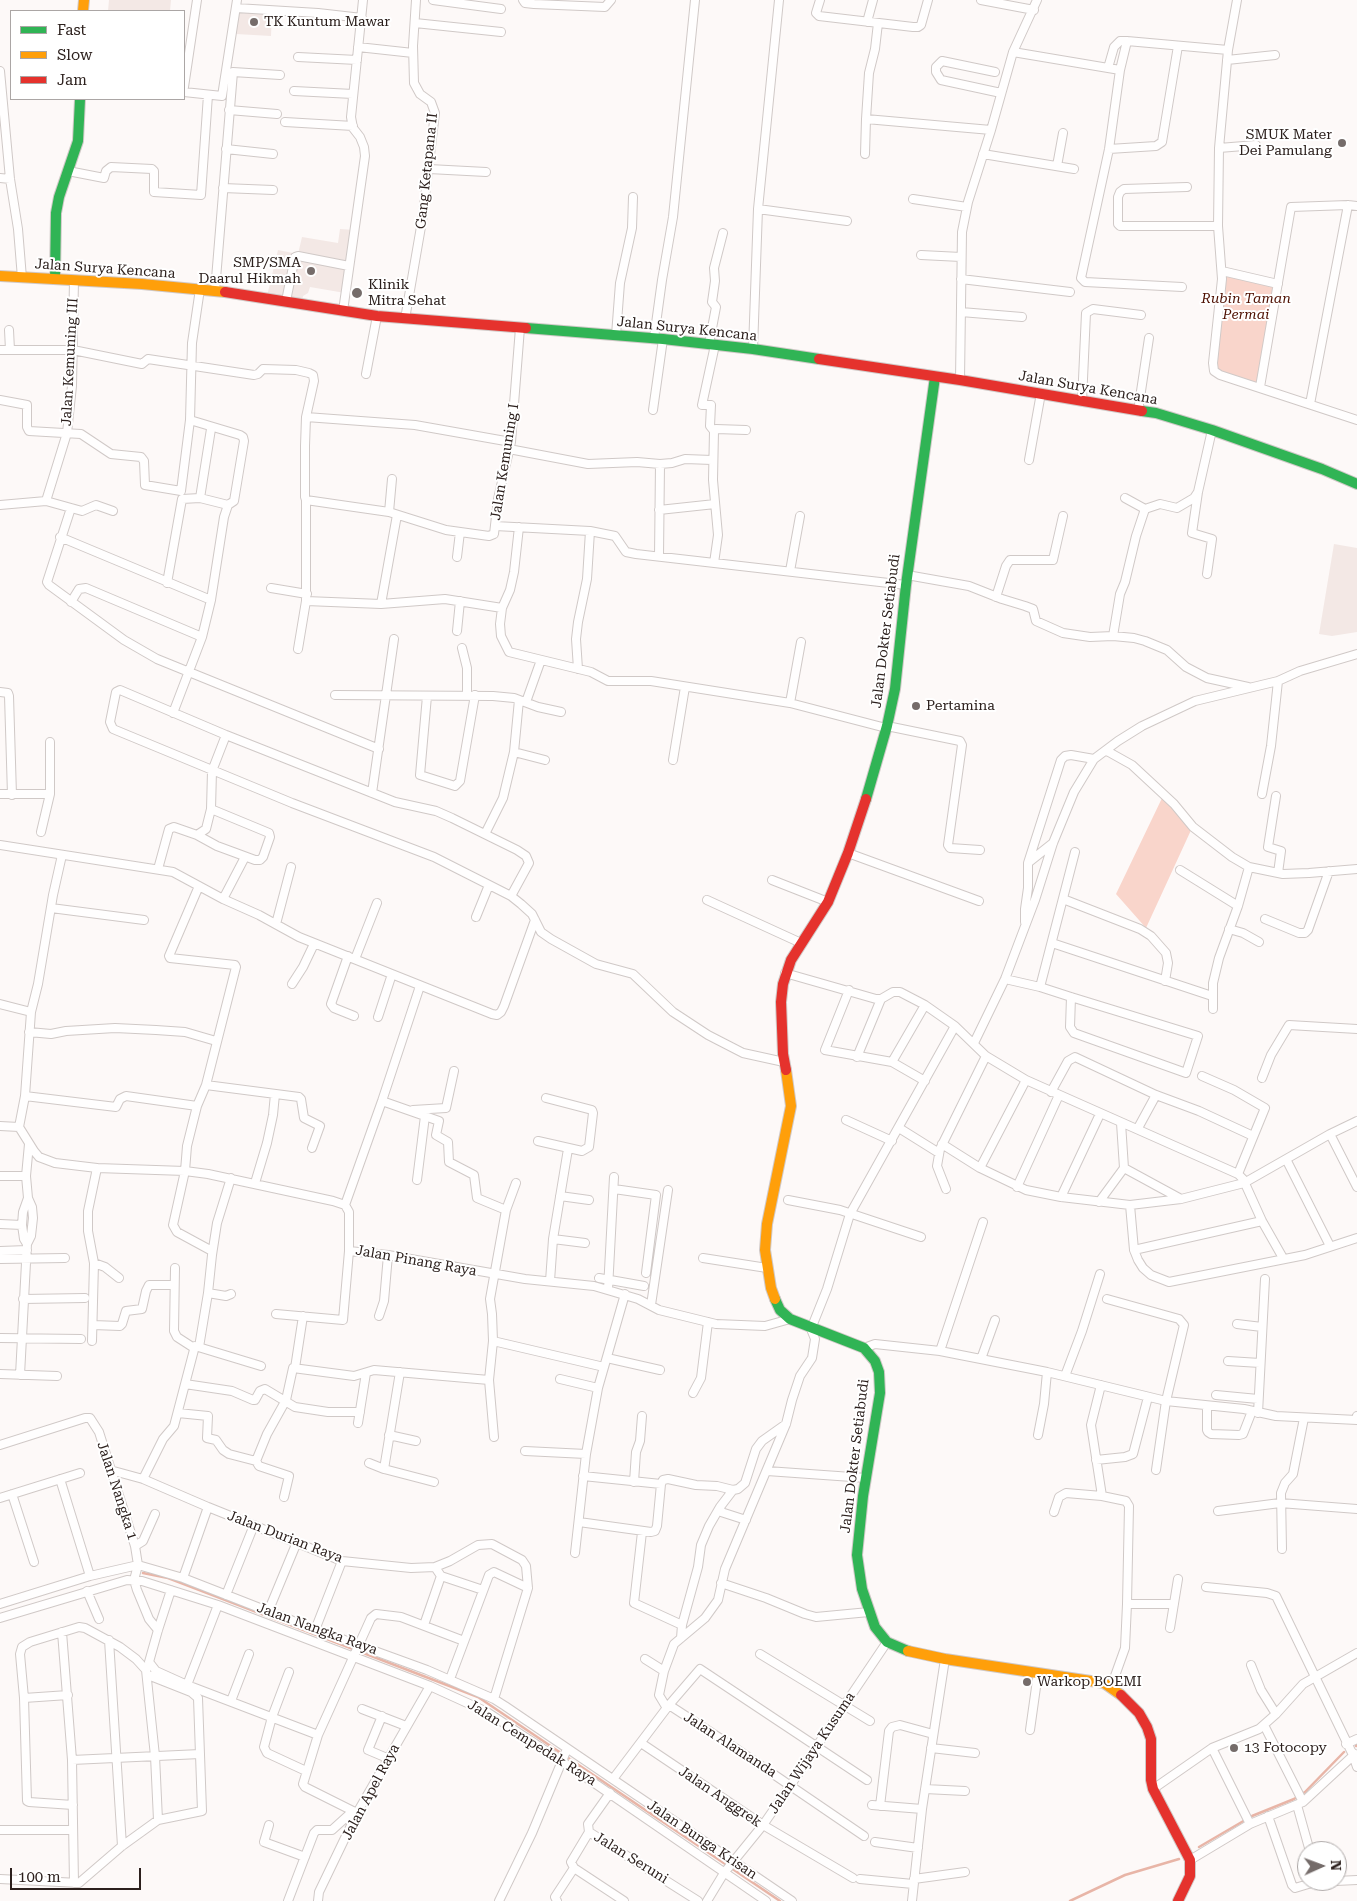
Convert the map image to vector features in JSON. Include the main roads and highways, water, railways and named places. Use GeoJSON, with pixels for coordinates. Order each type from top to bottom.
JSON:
{"type":"FeatureCollection","features":[{"type":"Feature","properties":{"kind":"main road"},"geometry":{"type":"LineString","coordinates":[[55,278],[56,214],[59,197],[78,141],[80,100]]}},
{"type":"Feature","properties":{"kind":"main road","name":"Jalan Surya Kencana"},"geometry":{"type":"LineString","coordinates":[[0,276],[55,278],[200,289],[405,319],[658,338],[960,380],[1156,413],[1212,430],[1357,483]]}},
{"type":"Feature","properties":{"kind":"main road","name":"Jalan Dokter Setiabudi"},"geometry":{"type":"LineString","coordinates":[[935,377],[906,580],[895,689],[886,727],[874,775],[848,853],[828,902],[801,943],[786,973],[781,1002],[781,1062],[789,1082],[791,1106],[767,1224],[766,1268],[780,1310],[790,1319],[811,1329],[864,1348],[875,1361],[879,1372],[880,1386],[860,1514],[857,1555],[862,1589],[875,1627],[887,1642],[903,1650],[944,1659],[1104,1683],[1112,1687],[1139,1713],[1147,1727],[1151,1739],[1152,1789],[1190,1860],[1190,1876],[1178,1901]]}},
{"type":"Feature","properties":{"kind":"waterway"},"geometry":{"type":"LineString","coordinates":[[143,1573],[168,1578],[478,1697],[780,1901]]}},
{"type":"Feature","properties":{"kind":"waterway"},"geometry":{"type":"LineString","coordinates":[[1199,1847],[1252,1816],[1294,1799],[1305,1792],[1344,1752]]}},
{"type":"Feature","properties":{"kind":"waterway"},"geometry":{"type":"LineString","coordinates":[[1070,1901],[1125,1875],[1179,1859]]}},
{"type":"Feature","properties":{"kind":"place","name":"TK Kuntum Mawar"},"geometry":{"type":"Point","coordinates":[254,22]}},
{"type":"Feature","properties":{"kind":"place","name":"SMUK Mater Dei Pamulang"},"geometry":{"type":"Point","coordinates":[1342,143]}},
{"type":"Feature","properties":{"kind":"place","name":"SMP/SMA Daarul Hikmah"},"geometry":{"type":"Point","coordinates":[311,271]}},
{"type":"Feature","properties":{"kind":"place","name":"Klinik Mitra Sehat"},"geometry":{"type":"Point","coordinates":[357,293]}},
{"type":"Feature","properties":{"kind":"place","name":"Pertamina"},"geometry":{"type":"Point","coordinates":[916,706]}},
{"type":"Feature","properties":{"kind":"place","name":"Warkop BOEMI"},"geometry":{"type":"Point","coordinates":[1027,1682]}},
{"type":"Feature","properties":{"kind":"place","name":"13 Fotocopy"},"geometry":{"type":"Point","coordinates":[1234,1748]}},
{"type":"Feature","properties":{"kind":"park label","name":"Rubin Taman Permai"},"geometry":{"type":"Point","coordinates":[1246,308]}}]}
